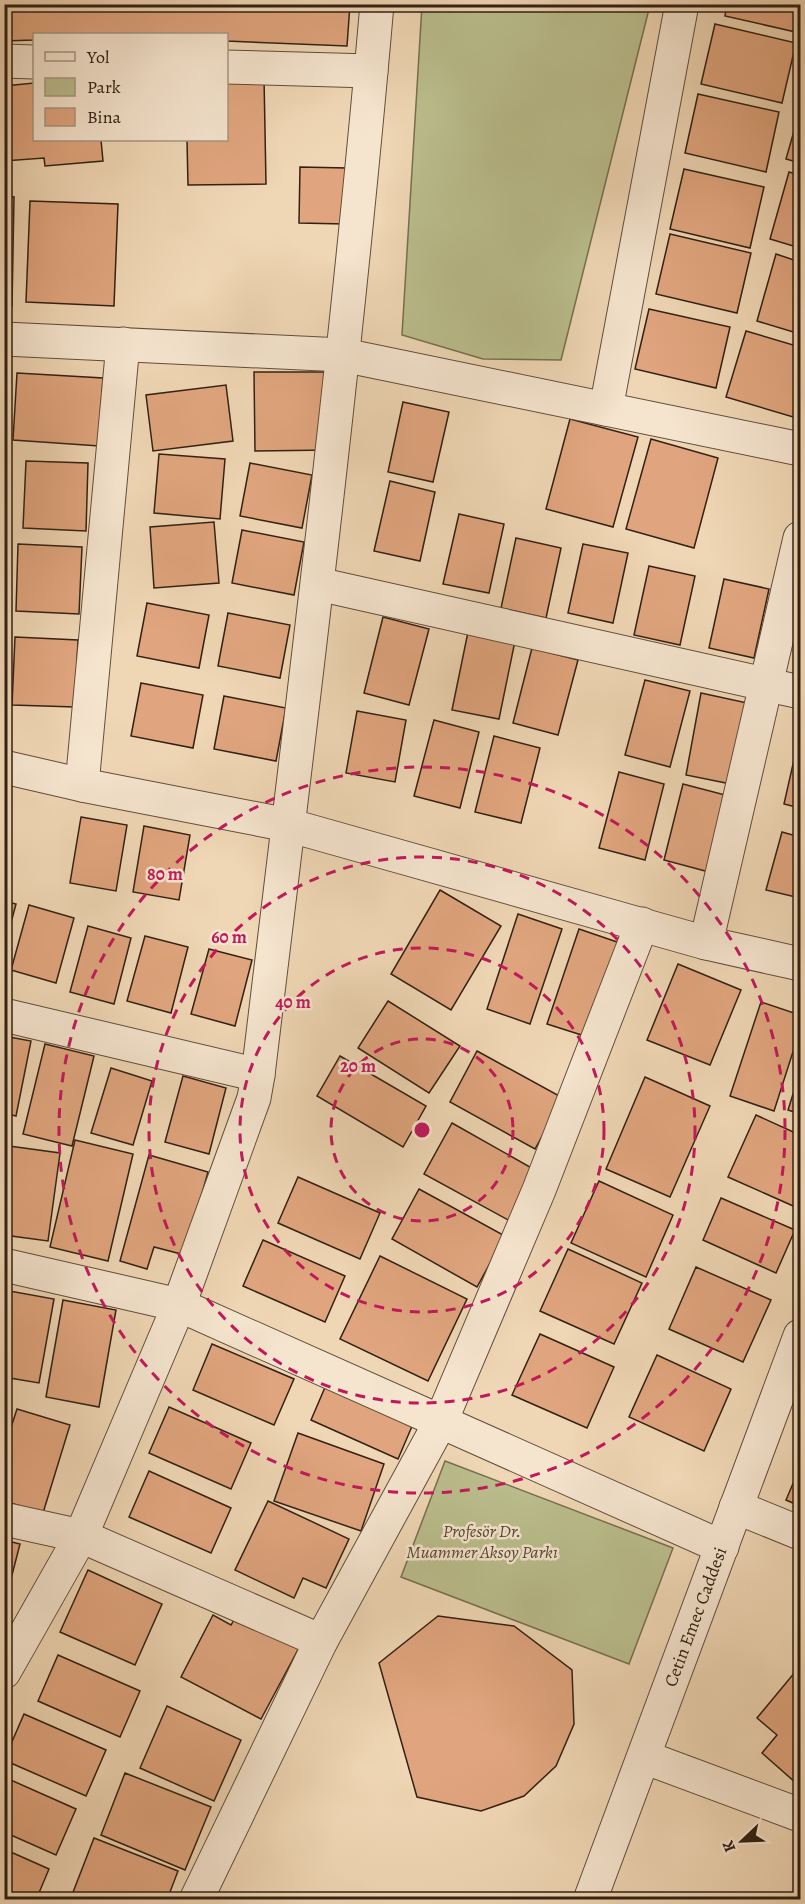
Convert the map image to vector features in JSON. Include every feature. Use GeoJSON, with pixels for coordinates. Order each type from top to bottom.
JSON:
{"type":"FeatureCollection","features":[{"type":"Feature","properties":{"kind":"street"},"geometry":{"type":"LineString","coordinates":[[4,1672],[81,1536],[179,1305],[254,1098],[318,584],[343,355],[376,4]]}},
{"type":"Feature","properties":{"kind":"street"},"geometry":{"type":"LineString","coordinates":[[606,409],[682,4]]}},
{"type":"Feature","properties":{"kind":"street"},"geometry":{"type":"LineString","coordinates":[[4,61],[33,62]]}},
{"type":"Feature","properties":{"kind":"street"},"geometry":{"type":"LineString","coordinates":[[228,67],[371,71]]}},
{"type":"Feature","properties":{"kind":"street"},"geometry":{"type":"LineString","coordinates":[[4,339],[343,355],[801,449]]}},
{"type":"Feature","properties":{"kind":"street"},"geometry":{"type":"LineString","coordinates":[[82,785],[123,344]]}},
{"type":"Feature","properties":{"kind":"street"},"geometry":{"type":"LineString","coordinates":[[706,943],[801,538]]}},
{"type":"Feature","properties":{"kind":"street"},"geometry":{"type":"LineString","coordinates":[[318,584],[801,692]]}},
{"type":"Feature","properties":{"kind":"street"},"geometry":{"type":"LineString","coordinates":[[4,767],[82,785],[288,825],[706,943],[801,964]]}},
{"type":"Feature","properties":{"kind":"street"},"geometry":{"type":"LineString","coordinates":[[196,1899],[321,1641],[441,1420],[539,1190],[642,924]]}},
{"type":"Feature","properties":{"kind":"street"},"geometry":{"type":"LineString","coordinates":[[4,1015],[258,1075]]}},
{"type":"Feature","properties":{"kind":"street"},"geometry":{"type":"LineString","coordinates":[[4,1265],[179,1305],[722,1546]]}},
{"type":"Feature","properties":{"kind":"street","name":"Cetin Emec Caddesi"},"geometry":{"type":"LineString","coordinates":[[590,1899],[801,1336]]}},
{"type":"Feature","properties":{"kind":"street"},"geometry":{"type":"LineString","coordinates":[[736,1507],[801,1533]]}},
{"type":"Feature","properties":{"kind":"street"},"geometry":{"type":"LineString","coordinates":[[4,1519],[81,1536],[321,1641]]}},
{"type":"Feature","properties":{"kind":"street"},"geometry":{"type":"LineString","coordinates":[[644,1757],[801,1815]]}},
{"type":"Feature","properties":{"kind":"green space"},"geometry":{"type":"Polygon","coordinates":[[[422,5],[650,5],[561,360],[483,359],[402,335],[422,5]]]}},
{"type":"Feature","properties":{"kind":"green space","name":"Profesör Dr. Muammer Aksoy Parkı"},"geometry":{"type":"Polygon","coordinates":[[[445,1461],[673,1548],[629,1664],[401,1577],[445,1461]]]}},
{"type":"Feature","properties":{"kind":"building"},"geometry":{"type":"Polygon","coordinates":[[[4,4],[350,4],[347,46],[228,41],[228,33],[33,33],[33,40],[4,41],[4,4]]]}},
{"type":"Feature","properties":{"kind":"building"},"geometry":{"type":"Polygon","coordinates":[[[727,4],[800,4],[800,33],[725,16],[727,4]]]}},
{"type":"Feature","properties":{"kind":"building"},"geometry":{"type":"Polygon","coordinates":[[[715,24],[796,43],[782,103],[701,84],[715,24]]]}},
{"type":"Feature","properties":{"kind":"building"},"geometry":{"type":"Polygon","coordinates":[[[264,77],[266,184],[188,185],[187,141],[228,141],[228,78],[264,77]]]}},
{"type":"Feature","properties":{"kind":"building"},"geometry":{"type":"Polygon","coordinates":[[[33,83],[33,141],[101,141],[103,161],[45,166],[44,158],[4,161],[4,86],[33,83]]]}},
{"type":"Feature","properties":{"kind":"building"},"geometry":{"type":"Polygon","coordinates":[[[698,94],[779,112],[766,172],[685,153],[698,94]]]}},
{"type":"Feature","properties":{"kind":"building"},"geometry":{"type":"Polygon","coordinates":[[[800,110],[800,163],[786,159],[800,110]]]}},
{"type":"Feature","properties":{"kind":"building"},"geometry":{"type":"Polygon","coordinates":[[[300,167],[347,168],[345,224],[299,223],[300,167]]]}},
{"type":"Feature","properties":{"kind":"building"},"geometry":{"type":"Polygon","coordinates":[[[684,169],[764,187],[750,248],[670,229],[684,169]]]}},
{"type":"Feature","properties":{"kind":"building"},"geometry":{"type":"Polygon","coordinates":[[[789,172],[800,175],[800,248],[770,239],[789,172]]]}},
{"type":"Feature","properties":{"kind":"building"},"geometry":{"type":"Polygon","coordinates":[[[4,196],[14,197],[12,306],[4,305],[4,196]]]}},
{"type":"Feature","properties":{"kind":"building"},"geometry":{"type":"Polygon","coordinates":[[[30,201],[118,204],[114,306],[26,302],[30,201]]]}},
{"type":"Feature","properties":{"kind":"building"},"geometry":{"type":"Polygon","coordinates":[[[670,234],[751,253],[737,313],[656,294],[670,234]]]}},
{"type":"Feature","properties":{"kind":"building"},"geometry":{"type":"Polygon","coordinates":[[[776,254],[800,262],[800,334],[757,321],[776,254]]]}},
{"type":"Feature","properties":{"kind":"building"},"geometry":{"type":"Polygon","coordinates":[[[649,309],[730,327],[716,388],[635,369],[649,309]]]}},
{"type":"Feature","properties":{"kind":"building"},"geometry":{"type":"Polygon","coordinates":[[[746,331],[800,347],[800,419],[726,397],[746,331]]]}},
{"type":"Feature","properties":{"kind":"building"},"geometry":{"type":"Polygon","coordinates":[[[254,372],[330,372],[331,450],[255,451],[254,372]]]}},
{"type":"Feature","properties":{"kind":"building"},"geometry":{"type":"Polygon","coordinates":[[[17,373],[103,378],[99,446],[13,440],[17,373]]]}},
{"type":"Feature","properties":{"kind":"building"},"geometry":{"type":"Polygon","coordinates":[[[226,385],[233,441],[153,451],[146,395],[226,385]]]}},
{"type":"Feature","properties":{"kind":"building"},"geometry":{"type":"Polygon","coordinates":[[[403,402],[449,412],[433,482],[388,472],[403,402]]]}},
{"type":"Feature","properties":{"kind":"building"},"geometry":{"type":"Polygon","coordinates":[[[570,419],[638,437],[613,527],[546,509],[570,419]]]}},
{"type":"Feature","properties":{"kind":"building"},"geometry":{"type":"Polygon","coordinates":[[[651,439],[718,458],[694,548],[626,529],[651,439]]]}},
{"type":"Feature","properties":{"kind":"building"},"geometry":{"type":"Polygon","coordinates":[[[159,454],[225,459],[220,519],[154,513],[159,454]]]}},
{"type":"Feature","properties":{"kind":"building"},"geometry":{"type":"Polygon","coordinates":[[[26,461],[88,463],[86,531],[23,528],[26,461]]]}},
{"type":"Feature","properties":{"kind":"building"},"geometry":{"type":"Polygon","coordinates":[[[250,463],[312,475],[302,528],[240,516],[250,463]]]}},
{"type":"Feature","properties":{"kind":"building"},"geometry":{"type":"Polygon","coordinates":[[[390,481],[435,492],[420,561],[374,551],[390,481]]]}},
{"type":"Feature","properties":{"kind":"building"},"geometry":{"type":"Polygon","coordinates":[[[459,514],[504,524],[489,593],[443,584],[459,514]]]}},
{"type":"Feature","properties":{"kind":"building"},"geometry":{"type":"Polygon","coordinates":[[[214,522],[219,583],[154,588],[150,527],[214,522]]]}},
{"type":"Feature","properties":{"kind":"building"},"geometry":{"type":"Polygon","coordinates":[[[242,530],[304,542],[294,595],[232,583],[242,530]]]}},
{"type":"Feature","properties":{"kind":"building"},"geometry":{"type":"Polygon","coordinates":[[[516,538],[561,548],[546,618],[501,608],[516,538]]]}},
{"type":"Feature","properties":{"kind":"building"},"geometry":{"type":"Polygon","coordinates":[[[18,544],[82,547],[79,614],[16,611],[18,544]]]}},
{"type":"Feature","properties":{"kind":"building"},"geometry":{"type":"Polygon","coordinates":[[[583,544],[628,553],[613,623],[568,613],[583,544]]]}},
{"type":"Feature","properties":{"kind":"building"},"geometry":{"type":"Polygon","coordinates":[[[649,566],[695,576],[680,645],[634,635],[649,566]]]}},
{"type":"Feature","properties":{"kind":"building"},"geometry":{"type":"Polygon","coordinates":[[[724,579],[769,589],[754,658],[709,648],[724,579]]]}},
{"type":"Feature","properties":{"kind":"building"},"geometry":{"type":"Polygon","coordinates":[[[147,603],[209,615],[199,668],[137,656],[147,603]]]}},
{"type":"Feature","properties":{"kind":"building"},"geometry":{"type":"Polygon","coordinates":[[[228,613],[290,625],[280,678],[218,666],[228,613]]]}},
{"type":"Feature","properties":{"kind":"building"},"geometry":{"type":"Polygon","coordinates":[[[383,617],[429,629],[409,705],[364,693],[383,617]]]}},
{"type":"Feature","properties":{"kind":"building"},"geometry":{"type":"Polygon","coordinates":[[[468,632],[515,641],[499,719],[452,710],[468,632]]]}},
{"type":"Feature","properties":{"kind":"building"},"geometry":{"type":"Polygon","coordinates":[[[15,637],[78,640],[75,707],[12,705],[15,637]]]}},
{"type":"Feature","properties":{"kind":"building"},"geometry":{"type":"Polygon","coordinates":[[[532,648],[578,660],[558,735],[513,723],[532,648]]]}},
{"type":"Feature","properties":{"kind":"building"},"geometry":{"type":"Polygon","coordinates":[[[645,680],[690,691],[670,767],[625,755],[645,680]]]}},
{"type":"Feature","properties":{"kind":"building"},"geometry":{"type":"Polygon","coordinates":[[[141,683],[203,695],[193,748],[131,736],[141,683]]]}},
{"type":"Feature","properties":{"kind":"building"},"geometry":{"type":"Polygon","coordinates":[[[701,693],[752,704],[736,785],[686,775],[701,693]]]}},
{"type":"Feature","properties":{"kind":"building"},"geometry":{"type":"Polygon","coordinates":[[[224,696],[286,708],[276,761],[214,749],[224,696]]]}},
{"type":"Feature","properties":{"kind":"building"},"geometry":{"type":"Polygon","coordinates":[[[357,711],[406,720],[395,782],[346,773],[357,711]]]}},
{"type":"Feature","properties":{"kind":"building"},"geometry":{"type":"Polygon","coordinates":[[[434,720],[479,732],[460,808],[414,796],[434,720]]]}},
{"type":"Feature","properties":{"kind":"building"},"geometry":{"type":"Polygon","coordinates":[[[800,733],[800,808],[784,804],[800,733]]]}},
{"type":"Feature","properties":{"kind":"building"},"geometry":{"type":"Polygon","coordinates":[[[494,736],[540,748],[521,823],[475,812],[494,736]]]}},
{"type":"Feature","properties":{"kind":"building"},"geometry":{"type":"Polygon","coordinates":[[[619,772],[664,784],[645,860],[599,848],[619,772]]]}},
{"type":"Feature","properties":{"kind":"building"},"geometry":{"type":"Polygon","coordinates":[[[683,784],[729,796],[709,872],[664,860],[683,784]]]}},
{"type":"Feature","properties":{"kind":"building"},"geometry":{"type":"Polygon","coordinates":[[[81,817],[127,825],[116,891],[70,883],[81,817]]]}},
{"type":"Feature","properties":{"kind":"building"},"geometry":{"type":"Polygon","coordinates":[[[144,826],[190,835],[179,900],[133,892],[144,826]]]}},
{"type":"Feature","properties":{"kind":"building"},"geometry":{"type":"Polygon","coordinates":[[[782,832],[800,837],[800,898],[766,890],[782,832]]]}},
{"type":"Feature","properties":{"kind":"building"},"geometry":{"type":"Polygon","coordinates":[[[440,890],[501,926],[451,1010],[391,974],[440,890]]]}},
{"type":"Feature","properties":{"kind":"building"},"geometry":{"type":"Polygon","coordinates":[[[4,901],[16,904],[4,949],[4,901]]]}},
{"type":"Feature","properties":{"kind":"building"},"geometry":{"type":"Polygon","coordinates":[[[29,905],[74,918],[56,983],[11,970],[29,905]]]}},
{"type":"Feature","properties":{"kind":"building"},"geometry":{"type":"Polygon","coordinates":[[[518,914],[562,929],[530,1024],[487,1009],[518,914]]]}},
{"type":"Feature","properties":{"kind":"building"},"geometry":{"type":"Polygon","coordinates":[[[88,926],[131,938],[114,1004],[70,992],[88,926]]]}},
{"type":"Feature","properties":{"kind":"building"},"geometry":{"type":"Polygon","coordinates":[[[579,929],[623,944],[591,1038],[547,1024],[579,929]]]}},
{"type":"Feature","properties":{"kind":"building"},"geometry":{"type":"Polygon","coordinates":[[[145,936],[188,947],[171,1013],[127,1001],[145,936]]]}},
{"type":"Feature","properties":{"kind":"building"},"geometry":{"type":"Polygon","coordinates":[[[209,949],[252,960],[235,1026],[191,1014],[209,949]]]}},
{"type":"Feature","properties":{"kind":"building"},"geometry":{"type":"Polygon","coordinates":[[[678,964],[741,990],[710,1065],[647,1040],[678,964]]]}},
{"type":"Feature","properties":{"kind":"building"},"geometry":{"type":"Polygon","coordinates":[[[388,1001],[460,1046],[429,1093],[358,1048],[388,1001]]]}},
{"type":"Feature","properties":{"kind":"building"},"geometry":{"type":"Polygon","coordinates":[[[761,1002],[800,1015],[800,1030],[774,1111],[730,1096],[761,1002]]]}},
{"type":"Feature","properties":{"kind":"building"},"geometry":{"type":"Polygon","coordinates":[[[4,1036],[31,1041],[16,1116],[4,1113],[4,1036]]]}},
{"type":"Feature","properties":{"kind":"building"},"geometry":{"type":"Polygon","coordinates":[[[45,1044],[94,1056],[72,1146],[23,1134],[45,1044]]]}},
{"type":"Feature","properties":{"kind":"building"},"geometry":{"type":"Polygon","coordinates":[[[477,1051],[563,1098],[535,1149],[450,1102],[477,1051]]]}},
{"type":"Feature","properties":{"kind":"building"},"geometry":{"type":"Polygon","coordinates":[[[340,1056],[426,1106],[403,1147],[317,1096],[340,1056]]]}},
{"type":"Feature","properties":{"kind":"building"},"geometry":{"type":"Polygon","coordinates":[[[111,1068],[152,1081],[133,1145],[91,1133],[111,1068]]]}},
{"type":"Feature","properties":{"kind":"building"},"geometry":{"type":"Polygon","coordinates":[[[800,1072],[800,1114],[788,1110],[800,1072]]]}},
{"type":"Feature","properties":{"kind":"building"},"geometry":{"type":"Polygon","coordinates":[[[183,1076],[226,1088],[209,1154],[165,1142],[183,1076]]]}},
{"type":"Feature","properties":{"kind":"building"},"geometry":{"type":"Polygon","coordinates":[[[645,1077],[710,1106],[670,1197],[606,1169],[645,1077]]]}},
{"type":"Feature","properties":{"kind":"building"},"geometry":{"type":"Polygon","coordinates":[[[756,1115],[800,1135],[800,1209],[728,1177],[756,1115]]]}},
{"type":"Feature","properties":{"kind":"building"},"geometry":{"type":"Polygon","coordinates":[[[452,1123],[537,1171],[510,1221],[424,1174],[452,1123]]]}},
{"type":"Feature","properties":{"kind":"building"},"geometry":{"type":"Polygon","coordinates":[[[75,1140],[133,1154],[108,1261],[50,1247],[75,1140]]]}},
{"type":"Feature","properties":{"kind":"building"},"geometry":{"type":"Polygon","coordinates":[[[9,1146],[60,1153],[48,1241],[4,1235],[4,1180],[9,1146]]]}},
{"type":"Feature","properties":{"kind":"building"},"geometry":{"type":"Polygon","coordinates":[[[149,1155],[208,1172],[185,1255],[154,1247],[147,1269],[120,1261],[149,1155]]]}},
{"type":"Feature","properties":{"kind":"building"},"geometry":{"type":"Polygon","coordinates":[[[298,1177],[380,1213],[360,1259],[278,1223],[298,1177]]]}},
{"type":"Feature","properties":{"kind":"building"},"geometry":{"type":"Polygon","coordinates":[[[599,1181],[673,1215],[646,1277],[571,1243],[599,1181]]]}},
{"type":"Feature","properties":{"kind":"building"},"geometry":{"type":"Polygon","coordinates":[[[419,1189],[505,1236],[477,1287],[392,1239],[419,1189]]]}},
{"type":"Feature","properties":{"kind":"building"},"geometry":{"type":"Polygon","coordinates":[[[721,1198],[795,1230],[776,1273],[703,1240],[721,1198]]]}},
{"type":"Feature","properties":{"kind":"building"},"geometry":{"type":"Polygon","coordinates":[[[263,1240],[345,1276],[325,1322],[243,1286],[263,1240]]]}},
{"type":"Feature","properties":{"kind":"building"},"geometry":{"type":"Polygon","coordinates":[[[568,1249],[642,1283],[614,1344],[540,1311],[568,1249]]]}},
{"type":"Feature","properties":{"kind":"building"},"geometry":{"type":"Polygon","coordinates":[[[380,1256],[467,1299],[428,1381],[340,1339],[380,1256]]]}},
{"type":"Feature","properties":{"kind":"building"},"geometry":{"type":"Polygon","coordinates":[[[696,1267],[771,1300],[743,1362],[669,1329],[696,1267]]]}},
{"type":"Feature","properties":{"kind":"building"},"geometry":{"type":"Polygon","coordinates":[[[4,1290],[54,1299],[39,1383],[4,1377],[4,1290]]]}},
{"type":"Feature","properties":{"kind":"building"},"geometry":{"type":"Polygon","coordinates":[[[63,1300],[116,1310],[99,1407],[46,1397],[63,1300]]]}},
{"type":"Feature","properties":{"kind":"building"},"geometry":{"type":"Polygon","coordinates":[[[540,1334],[614,1367],[587,1428],[512,1395],[540,1334]]]}},
{"type":"Feature","properties":{"kind":"building"},"geometry":{"type":"Polygon","coordinates":[[[212,1344],[294,1379],[274,1425],[193,1390],[212,1344]]]}},
{"type":"Feature","properties":{"kind":"building"},"geometry":{"type":"Polygon","coordinates":[[[657,1355],[731,1389],[704,1451],[629,1417],[657,1355]]]}},
{"type":"Feature","properties":{"kind":"building"},"geometry":{"type":"Polygon","coordinates":[[[329,1378],[416,1417],[398,1459],[311,1420],[329,1378]]]}},
{"type":"Feature","properties":{"kind":"building"},"geometry":{"type":"Polygon","coordinates":[[[169,1407],[251,1443],[231,1489],[149,1453],[169,1407]]]}},
{"type":"Feature","properties":{"kind":"building"},"geometry":{"type":"Polygon","coordinates":[[[17,1409],[70,1425],[43,1513],[4,1501],[4,1449],[17,1409]]]}},
{"type":"Feature","properties":{"kind":"building"},"geometry":{"type":"Polygon","coordinates":[[[298,1433],[384,1464],[361,1531],[274,1501],[298,1433]]]}},
{"type":"Feature","properties":{"kind":"building"},"geometry":{"type":"Polygon","coordinates":[[[800,1467],[800,1506],[786,1500],[800,1467]]]}},
{"type":"Feature","properties":{"kind":"building"},"geometry":{"type":"Polygon","coordinates":[[[149,1471],[231,1508],[211,1553],[129,1517],[149,1471]]]}},
{"type":"Feature","properties":{"kind":"building"},"geometry":{"type":"Polygon","coordinates":[[[268,1501],[349,1539],[326,1588],[303,1578],[294,1598],[235,1570],[268,1501]]]}},
{"type":"Feature","properties":{"kind":"building"},"geometry":{"type":"Polygon","coordinates":[[[4,1540],[20,1544],[4,1606],[4,1540]]]}},
{"type":"Feature","properties":{"kind":"building"},"geometry":{"type":"Polygon","coordinates":[[[88,1570],[162,1604],[135,1665],[60,1632],[88,1570]]]}},
{"type":"Feature","properties":{"kind":"building"},"geometry":{"type":"Polygon","coordinates":[[[239,1611],[301,1644],[261,1719],[181,1677],[213,1615],[231,1625],[239,1611]]]}},
{"type":"Feature","properties":{"kind":"building"},"geometry":{"type":"Polygon","coordinates":[[[438,1616],[514,1626],[572,1670],[574,1724],[556,1766],[524,1796],[481,1811],[417,1797],[379,1663],[438,1616]]]}},
{"type":"Feature","properties":{"kind":"building"},"geometry":{"type":"Polygon","coordinates":[[[58,1655],[140,1691],[120,1737],[38,1701],[58,1655]]]}},
{"type":"Feature","properties":{"kind":"building"},"geometry":{"type":"Polygon","coordinates":[[[800,1666],[800,1778],[796,1783],[762,1753],[777,1735],[757,1718],[800,1666]]]}},
{"type":"Feature","properties":{"kind":"building"},"geometry":{"type":"Polygon","coordinates":[[[167,1706],[241,1740],[214,1801],[140,1768],[167,1706]]]}},
{"type":"Feature","properties":{"kind":"building"},"geometry":{"type":"Polygon","coordinates":[[[24,1714],[106,1750],[86,1796],[4,1760],[24,1714]]]}},
{"type":"Feature","properties":{"kind":"building"},"geometry":{"type":"Polygon","coordinates":[[[125,1773],[211,1807],[185,1870],[101,1835],[125,1773]]]}},
{"type":"Feature","properties":{"kind":"building"},"geometry":{"type":"Polygon","coordinates":[[[4,1777],[76,1809],[56,1855],[4,1832],[4,1777]]]}},
{"type":"Feature","properties":{"kind":"building"},"geometry":{"type":"Polygon","coordinates":[[[94,1838],[178,1871],[167,1900],[70,1900],[94,1838]]]}},
{"type":"Feature","properties":{"kind":"building"},"geometry":{"type":"Polygon","coordinates":[[[4,1849],[49,1869],[36,1900],[4,1900],[4,1849]]]}}]}
